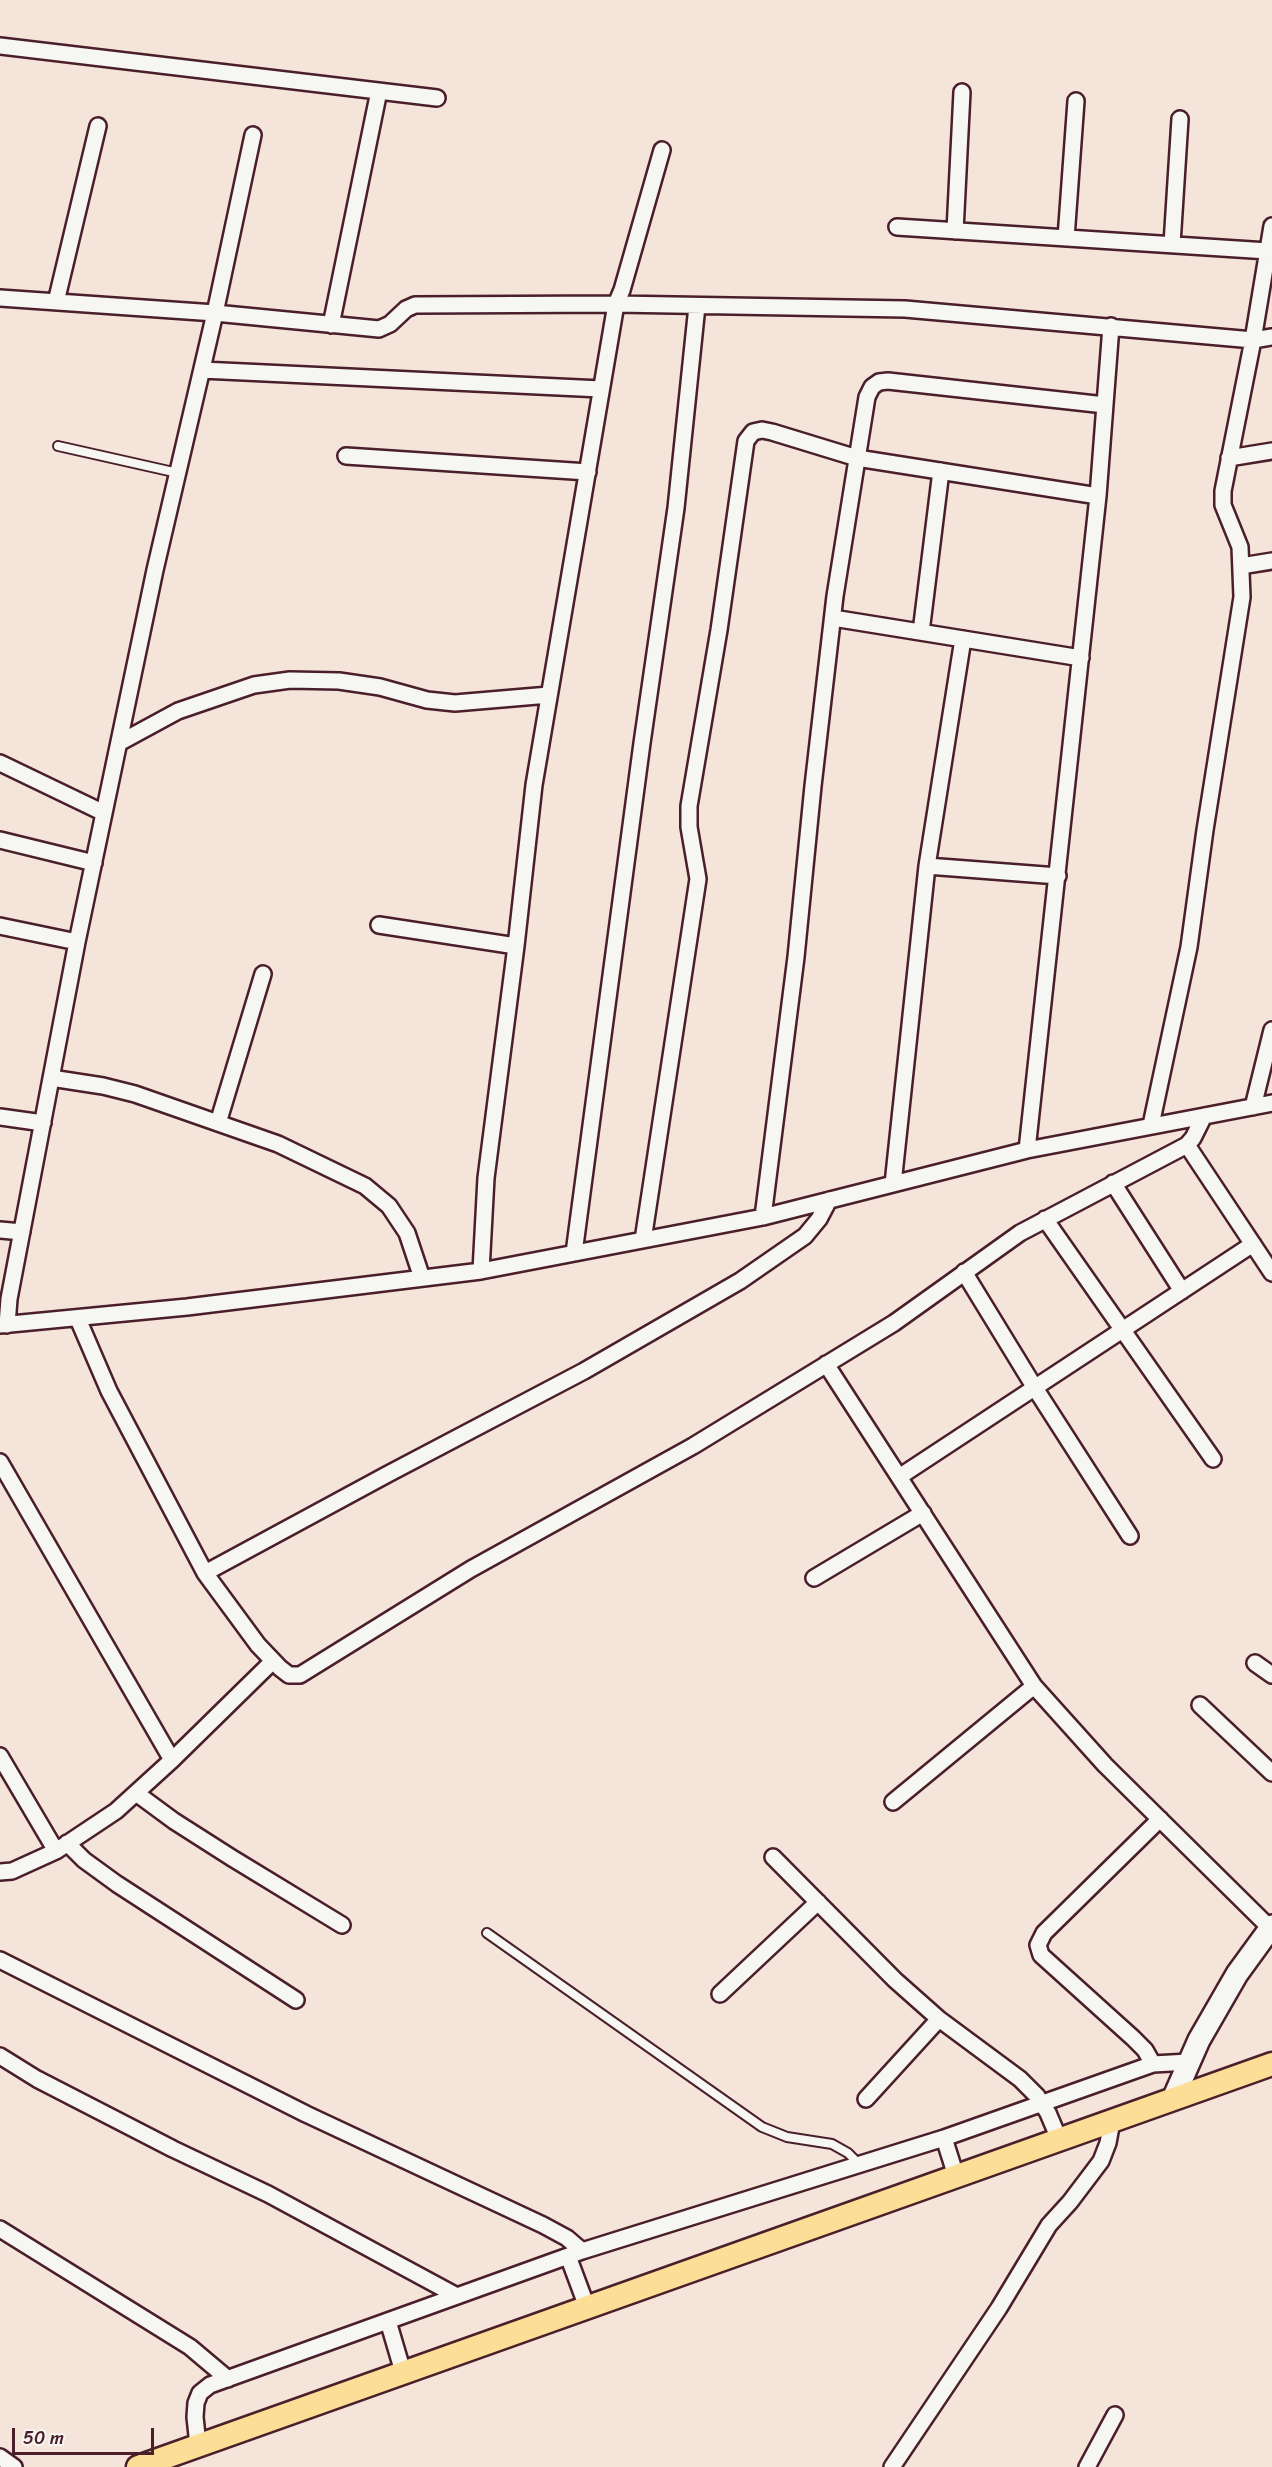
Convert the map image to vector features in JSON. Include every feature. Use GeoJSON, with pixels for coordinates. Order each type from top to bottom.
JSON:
{"type":"FeatureCollection","features":[{"type":"Feature","properties":{"kind":"main road"},"geometry":{"type":"LineString","coordinates":[[138,2467],[1272,2064]]}},
{"type":"Feature","properties":{"kind":"street"},"geometry":{"type":"LineString","coordinates":[[0,46],[437,98]]}},
{"type":"Feature","properties":{"kind":"street"},"geometry":{"type":"LineString","coordinates":[[331,325],[379,92]]}},
{"type":"Feature","properties":{"kind":"street"},"geometry":{"type":"LineString","coordinates":[[955,231],[962,92]]}},
{"type":"Feature","properties":{"kind":"street"},"geometry":{"type":"LineString","coordinates":[[1066,238],[1077,101]]}},
{"type":"Feature","properties":{"kind":"street"},"geometry":{"type":"LineString","coordinates":[[1172,244],[1180,119]]}},
{"type":"Feature","properties":{"kind":"street"},"geometry":{"type":"LineString","coordinates":[[56,302],[98,126]]}},
{"type":"Feature","properties":{"kind":"street"},"geometry":{"type":"LineString","coordinates":[[253,135],[104,813],[3,1325],[78,1319],[481,1271],[763,1217],[1027,1150],[1272,1103]]}},
{"type":"Feature","properties":{"kind":"street"},"geometry":{"type":"LineString","coordinates":[[481,1271],[486,1178],[534,785],[616,304],[662,150]]}},
{"type":"Feature","properties":{"kind":"street"},"geometry":{"type":"LineString","coordinates":[[1151,1125],[1189,947],[1204,830],[1242,597],[1240,548],[1222,505],[1222,491],[1253,340],[1272,226]]}},
{"type":"Feature","properties":{"kind":"street"},"geometry":{"type":"LineString","coordinates":[[897,227],[1268,251]]}},
{"type":"Feature","properties":{"kind":"street"},"geometry":{"type":"LineString","coordinates":[[0,298],[215,313],[379,329],[390,324],[406,309],[415,305],[616,304],[905,309],[1253,340],[1272,338]]}},
{"type":"Feature","properties":{"kind":"street"},"geometry":{"type":"LineString","coordinates":[[574,1253],[675,508],[697,306]]}},
{"type":"Feature","properties":{"kind":"street"},"geometry":{"type":"LineString","coordinates":[[1027,1150],[1098,496],[1111,327]]}},
{"type":"Feature","properties":{"kind":"street"},"geometry":{"type":"LineString","coordinates":[[202,370],[602,389]]}},
{"type":"Feature","properties":{"kind":"street"},"geometry":{"type":"LineString","coordinates":[[763,1217],[796,957],[832,618],[867,397],[872,387],[879,382],[888,381],[1105,405]]}},
{"type":"Feature","properties":{"kind":"street"},"geometry":{"type":"LineString","coordinates":[[644,1240],[698,879],[689,827],[689,806],[719,630],[746,441],[753,432],[762,430],[857,458],[1098,496]]}},
{"type":"Feature","properties":{"kind":"street"},"geometry":{"type":"LineString","coordinates":[[1229,458],[1272,451]]}},
{"type":"Feature","properties":{"kind":"street"},"geometry":{"type":"LineString","coordinates":[[346,456],[588,472]]}},
{"type":"Feature","properties":{"kind":"street"},"geometry":{"type":"LineString","coordinates":[[921,632],[941,471]]}},
{"type":"Feature","properties":{"kind":"street"},"geometry":{"type":"LineString","coordinates":[[1241,566],[1272,561]]}},
{"type":"Feature","properties":{"kind":"street"},"geometry":{"type":"LineString","coordinates":[[832,618],[1081,658]]}},
{"type":"Feature","properties":{"kind":"street"},"geometry":{"type":"LineString","coordinates":[[893,1184],[927,866],[963,639]]}},
{"type":"Feature","properties":{"kind":"street"},"geometry":{"type":"LineString","coordinates":[[119,743],[178,711],[254,685],[290,680],[339,681],[380,687],[427,700],[455,703],[549,695]]}},
{"type":"Feature","properties":{"kind":"street"},"geometry":{"type":"LineString","coordinates":[[0,764],[104,813]]}},
{"type":"Feature","properties":{"kind":"street"},"geometry":{"type":"LineString","coordinates":[[0,840],[94,863]]}},
{"type":"Feature","properties":{"kind":"street"},"geometry":{"type":"LineString","coordinates":[[927,866],[1058,876]]}},
{"type":"Feature","properties":{"kind":"street"},"geometry":{"type":"LineString","coordinates":[[378,925],[516,946]]}},
{"type":"Feature","properties":{"kind":"street"},"geometry":{"type":"LineString","coordinates":[[0,926],[77,942]]}},
{"type":"Feature","properties":{"kind":"street"},"geometry":{"type":"LineString","coordinates":[[218,1123],[263,974]]}},
{"type":"Feature","properties":{"kind":"street"},"geometry":{"type":"LineString","coordinates":[[1253,1107],[1272,1030]]}},
{"type":"Feature","properties":{"kind":"street"},"geometry":{"type":"LineString","coordinates":[[51,1078],[103,1086],[135,1094],[278,1144],[366,1186],[389,1206],[407,1233],[422,1278]]}},
{"type":"Feature","properties":{"kind":"street"},"geometry":{"type":"LineString","coordinates":[[78,1319],[109,1390],[205,1574],[258,1645],[273,1661],[289,1675],[300,1675],[471,1569],[693,1446],[894,1323],[999,1247],[1045,1219],[1187,1145],[1204,1116]]}},
{"type":"Feature","properties":{"kind":"street"},"geometry":{"type":"LineString","coordinates":[[0,1117],[43,1123]]}},
{"type":"Feature","properties":{"kind":"street"},"geometry":{"type":"LineString","coordinates":[[1187,1145],[1272,1273]]}},
{"type":"Feature","properties":{"kind":"street"},"geometry":{"type":"LineString","coordinates":[[1113,1183],[1182,1291]]}},
{"type":"Feature","properties":{"kind":"street"},"geometry":{"type":"LineString","coordinates":[[205,1574],[387,1473],[585,1371],[740,1281],[805,1236],[819,1219],[830,1200]]}},
{"type":"Feature","properties":{"kind":"street"},"geometry":{"type":"LineString","coordinates":[[1045,1219],[1213,1459]]}},
{"type":"Feature","properties":{"kind":"street"},"geometry":{"type":"LineString","coordinates":[[0,1230],[22,1232]]}},
{"type":"Feature","properties":{"kind":"street"},"geometry":{"type":"LineString","coordinates":[[900,1477],[1253,1244]]}},
{"type":"Feature","properties":{"kind":"street"},"geometry":{"type":"LineString","coordinates":[[964,1272],[1130,1536]]}},
{"type":"Feature","properties":{"kind":"street"},"geometry":{"type":"LineString","coordinates":[[826,1364],[1034,1686],[1105,1765],[1271,1927],[1237,1974],[1188,2062],[1173,2099]]}},
{"type":"Feature","properties":{"kind":"street"},"geometry":{"type":"LineString","coordinates":[[0,1462],[172,1760]]}},
{"type":"Feature","properties":{"kind":"street"},"geometry":{"type":"LineString","coordinates":[[814,1578],[923,1513]]}},
{"type":"Feature","properties":{"kind":"street"},"geometry":{"type":"LineString","coordinates":[[0,1872],[12,1871],[61,1847],[116,1811],[172,1760],[273,1661]]}},
{"type":"Feature","properties":{"kind":"street"},"geometry":{"type":"LineString","coordinates":[[1254,1663],[1272,1675]]}},
{"type":"Feature","properties":{"kind":"street"},"geometry":{"type":"LineString","coordinates":[[893,1802],[1034,1686]]}},
{"type":"Feature","properties":{"kind":"street"},"geometry":{"type":"LineString","coordinates":[[1200,1705],[1272,1773]]}},
{"type":"Feature","properties":{"kind":"street"},"geometry":{"type":"LineString","coordinates":[[0,1756],[61,1847],[296,2000]]}},
{"type":"Feature","properties":{"kind":"street"},"geometry":{"type":"LineString","coordinates":[[136,1793],[212,1845],[342,1925]]}},
{"type":"Feature","properties":{"kind":"street"},"geometry":{"type":"LineString","coordinates":[[1153,2064],[1145,2050],[1133,2038],[1041,1955],[1038,1944],[1044,1933],[1160,1819]]}},
{"type":"Feature","properties":{"kind":"street"},"geometry":{"type":"LineString","coordinates":[[773,1857],[895,1980],[939,2019],[1020,2079],[1042,2103],[1059,2139]]}},
{"type":"Feature","properties":{"kind":"street"},"geometry":{"type":"LineString","coordinates":[[720,1994],[818,1902]]}},
{"type":"Feature","properties":{"kind":"street"},"geometry":{"type":"LineString","coordinates":[[0,1960],[306,2114],[567,2238],[575,2253],[587,2307]]}},
{"type":"Feature","properties":{"kind":"street"},"geometry":{"type":"LineString","coordinates":[[866,2099],[939,2019]]}},
{"type":"Feature","properties":{"kind":"street"},"geometry":{"type":"LineString","coordinates":[[0,2056],[37,2079],[173,2149],[268,2194],[457,2296]]}},
{"type":"Feature","properties":{"kind":"street"},"geometry":{"type":"LineString","coordinates":[[198,2445],[196,2403],[200,2393],[210,2385],[575,2253],[944,2138],[1153,2064],[1188,2062]]}},
{"type":"Feature","properties":{"kind":"street"},"geometry":{"type":"LineString","coordinates":[[892,2467],[999,2308],[1049,2225],[1101,2161],[1108,2143],[1112,2121]]}},
{"type":"Feature","properties":{"kind":"street"},"geometry":{"type":"LineString","coordinates":[[944,2138],[956,2176]]}},
{"type":"Feature","properties":{"kind":"street"},"geometry":{"type":"LineString","coordinates":[[0,2229],[190,2347],[228,2379]]}},
{"type":"Feature","properties":{"kind":"street"},"geometry":{"type":"LineString","coordinates":[[388,2321],[403,2372]]}},
{"type":"Feature","properties":{"kind":"street"},"geometry":{"type":"LineString","coordinates":[[1087,2467],[1115,2415]]}},
{"type":"Feature","properties":{"kind":"street"},"geometry":{"type":"LineString","coordinates":[[0,2457],[14,2467]]}},
{"type":"Feature","properties":{"kind":"lane"},"geometry":{"type":"LineString","coordinates":[[58,446],[178,473]]}},
{"type":"Feature","properties":{"kind":"lane"},"geometry":{"type":"LineString","coordinates":[[487,1933],[762,2127],[787,2137],[832,2144],[848,2153],[860,2165]]}}]}
